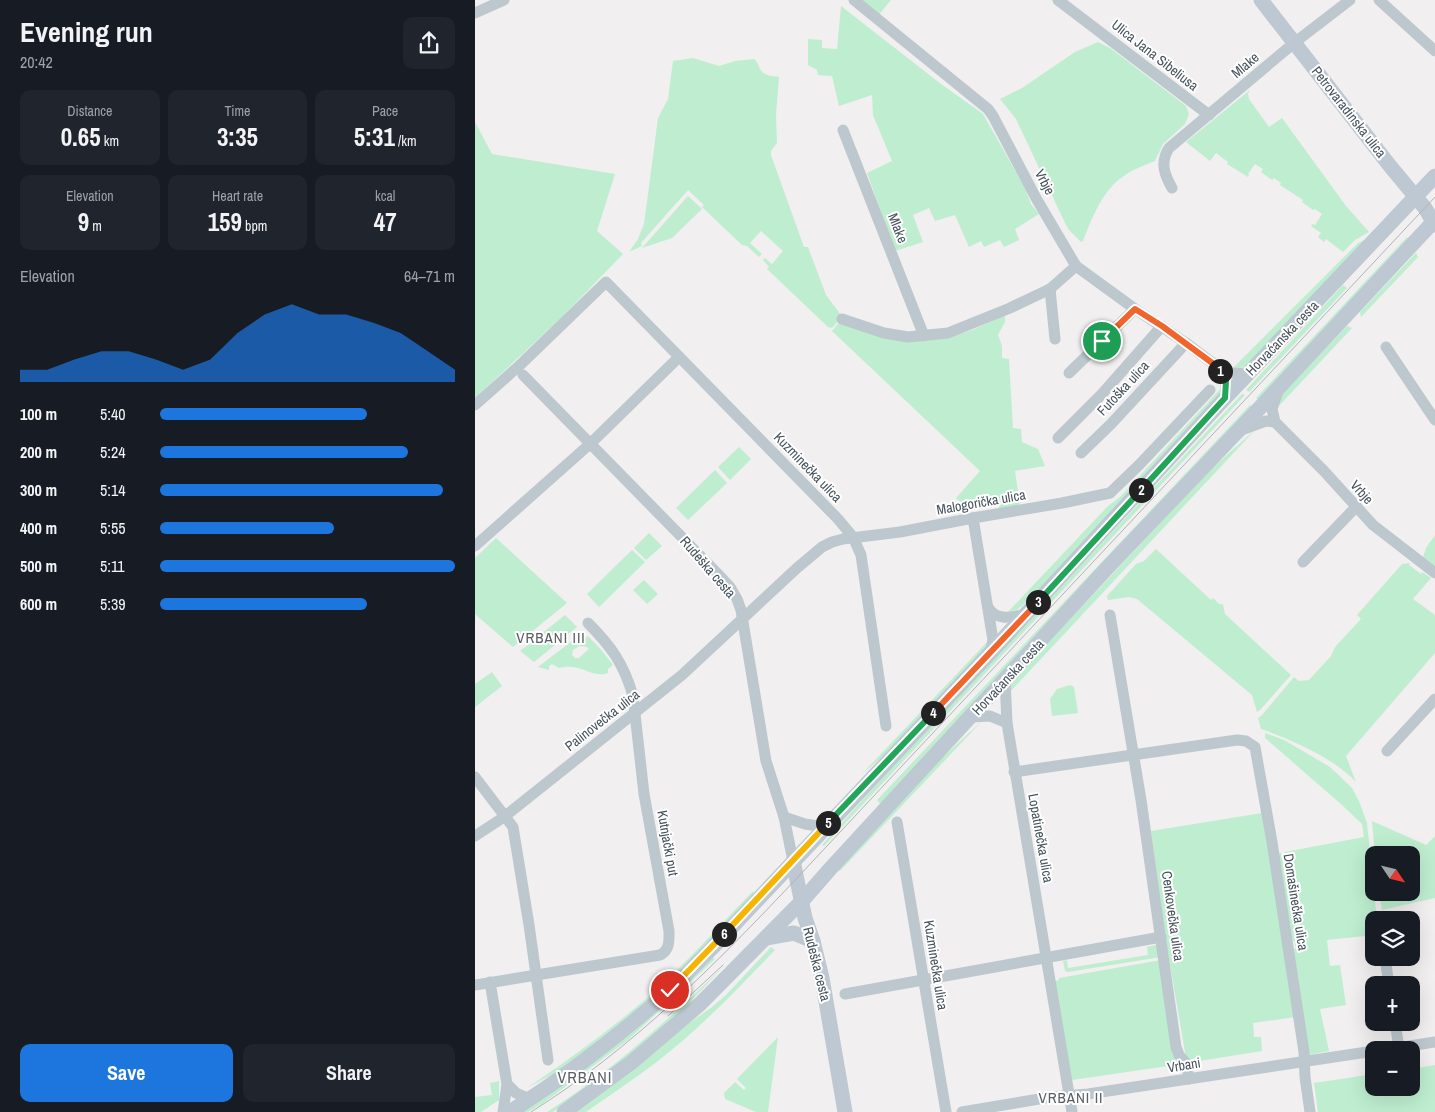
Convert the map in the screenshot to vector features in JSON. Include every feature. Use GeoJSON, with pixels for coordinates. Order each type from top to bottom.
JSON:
{"type":"FeatureCollection","features":[{"type":"Feature","properties":{"kind":"street"},"geometry":{"type":"LineString","coordinates":[[475,13],[504,0]]}},
{"type":"Feature","properties":{"kind":"street","name":"Vrbje"},"geometry":{"type":"LineString","coordinates":[[853,0],[988,109],[1075,266],[1219,368],[1231,373],[1247,374]]}},
{"type":"Feature","properties":{"kind":"street","name":"Ulica Jana Sibeliusa"},"geometry":{"type":"LineString","coordinates":[[1058,0],[1209,115]]}},
{"type":"Feature","properties":{"kind":"street","name":"Petrovaradinska ulica"},"geometry":{"type":"LineString","coordinates":[[1261,0],[1435,223]]}},
{"type":"Feature","properties":{"kind":"street","name":"Mlake"},"geometry":{"type":"LineString","coordinates":[[1172,188],[1163,165],[1164,157],[1169,148],[1294,43],[1350,0]]}},
{"type":"Feature","properties":{"kind":"street"},"geometry":{"type":"LineString","coordinates":[[1379,0],[1435,51]]}},
{"type":"Feature","properties":{"kind":"street","name":"Mlake"},"geometry":{"type":"LineString","coordinates":[[843,130],[924,336]]}},
{"type":"Feature","properties":{"kind":"street","name":"Horvaćanska cesta"},"geometry":{"type":"LineString","coordinates":[[510,1112],[578,1066],[623,1031],[670,990],[991,653],[1247,374],[1435,176]]}},
{"type":"Feature","properties":{"kind":"street","name":"Horvaćanska cesta"},"geometry":{"type":"LineString","coordinates":[[564,1112],[632,1062],[700,1004],[766,938],[1109,566],[1435,223]]}},
{"type":"Feature","properties":{"kind":"street"},"geometry":{"type":"LineString","coordinates":[[842,319],[884,333],[908,337],[948,333],[1010,308],[1050,289],[1075,266]]}},
{"type":"Feature","properties":{"kind":"street","name":"Kuzminečka ulica"},"geometry":{"type":"LineString","coordinates":[[475,405],[526,360],[606,282],[838,519],[853,538],[861,555],[886,726]]}},
{"type":"Feature","properties":{"kind":"street"},"geometry":{"type":"LineString","coordinates":[[1050,289],[1055,339]]}},
{"type":"Feature","properties":{"kind":"street"},"geometry":{"type":"LineString","coordinates":[[1069,373],[1135,309]]}},
{"type":"Feature","properties":{"kind":"street"},"geometry":{"type":"LineString","coordinates":[[1058,438],[1102,394],[1162,326]]}},
{"type":"Feature","properties":{"kind":"street","name":"Futoška ulica"},"geometry":{"type":"LineString","coordinates":[[1081,453],[1111,424],[1186,343]]}},
{"type":"Feature","properties":{"kind":"street"},"geometry":{"type":"LineString","coordinates":[[1386,347],[1435,420]]}},
{"type":"Feature","properties":{"kind":"street"},"geometry":{"type":"LineString","coordinates":[[475,546],[591,443],[679,357]]}},
{"type":"Feature","properties":{"kind":"street"},"geometry":{"type":"LineString","coordinates":[[1219,368],[1226,381],[1225,398]]}},
{"type":"Feature","properties":{"kind":"street","name":"Rudeška cesta"},"geometry":{"type":"LineString","coordinates":[[523,375],[730,587],[737,599],[743,620],[766,761],[784,817],[805,918],[813,941],[828,1006],[845,1112]]}},
{"type":"Feature","properties":{"kind":"street"},"geometry":{"type":"LineString","coordinates":[[1235,434],[1252,425],[1266,421],[1275,422],[1272,410],[1275,396],[1280,387]]}},
{"type":"Feature","properties":{"kind":"street","name":"Malogorička ulica"},"geometry":{"type":"LineString","coordinates":[[743,620],[809,556],[832,542],[900,532],[1062,503],[1110,492],[1133,471],[1211,390]]}},
{"type":"Feature","properties":{"kind":"street","name":"Vrbje"},"geometry":{"type":"LineString","coordinates":[[1275,422],[1324,471],[1373,525],[1435,572]]}},
{"type":"Feature","properties":{"kind":"street"},"geometry":{"type":"LineString","coordinates":[[1303,562],[1355,507]]}},
{"type":"Feature","properties":{"kind":"street"},"geometry":{"type":"LineString","coordinates":[[973,518],[993,640],[991,653]]}},
{"type":"Feature","properties":{"kind":"street"},"geometry":{"type":"LineString","coordinates":[[988,607],[995,615],[1002,617],[1027,614]]}},
{"type":"Feature","properties":{"kind":"street","name":"Cenkovečka ulica"},"geometry":{"type":"LineString","coordinates":[[1110,615],[1134,755],[1176,1047],[1179,1055],[1186,1063],[1189,1079]]}},
{"type":"Feature","properties":{"kind":"street","name":"Palinovečka ulica"},"geometry":{"type":"LineString","coordinates":[[475,836],[505,817],[682,675],[743,620]]}},
{"type":"Feature","properties":{"kind":"street","name":"Kutnjački put"},"geometry":{"type":"LineString","coordinates":[[475,985],[660,954],[664,953],[669,945],[669,931],[644,794],[636,712],[629,682],[608,643],[588,623]]}},
{"type":"Feature","properties":{"kind":"street","name":"Lopatinečka ulica"},"geometry":{"type":"LineString","coordinates":[[1005,679],[1007,723],[1069,1096]]}},
{"type":"Feature","properties":{"kind":"street"},"geometry":{"type":"LineString","coordinates":[[1387,751],[1435,699]]}},
{"type":"Feature","properties":{"kind":"street"},"geometry":{"type":"LineString","coordinates":[[970,717],[990,716],[1007,723]]}},
{"type":"Feature","properties":{"kind":"street","name":"Domašinečka ulica"},"geometry":{"type":"LineString","coordinates":[[1134,755],[1237,740],[1246,740],[1255,746],[1272,842],[1304,1062]]}},
{"type":"Feature","properties":{"kind":"street"},"geometry":{"type":"LineString","coordinates":[[1015,772],[1134,755]]}},
{"type":"Feature","properties":{"kind":"street"},"geometry":{"type":"LineString","coordinates":[[475,777],[513,827],[537,974],[548,1060]]}},
{"type":"Feature","properties":{"kind":"street"},"geometry":{"type":"LineString","coordinates":[[784,817],[805,824],[825,827]]}},
{"type":"Feature","properties":{"kind":"street","name":"Kuzminečka ulica"},"geometry":{"type":"LineString","coordinates":[[897,822],[946,1112]]}},
{"type":"Feature","properties":{"kind":"street"},"geometry":{"type":"LineString","coordinates":[[766,938],[794,932],[813,941]]}},
{"type":"Feature","properties":{"kind":"street"},"geometry":{"type":"LineString","coordinates":[[845,994],[1161,938]]}},
{"type":"Feature","properties":{"kind":"street"},"geometry":{"type":"LineString","coordinates":[[490,982],[507,1084],[503,1112]]}},
{"type":"Feature","properties":{"kind":"street"},"geometry":{"type":"LineString","coordinates":[[1420,1044],[1435,1042]]}},
{"type":"Feature","properties":{"kind":"street","name":"Vrbani"},"geometry":{"type":"LineString","coordinates":[[962,1112],[1051,1097],[1365,1053]]}},
{"type":"Feature","properties":{"kind":"street"},"geometry":{"type":"LineString","coordinates":[[1304,1062],[1310,1112]]}},
{"type":"Feature","properties":{"kind":"street"},"geometry":{"type":"LineString","coordinates":[[507,1084],[516,1093],[530,1099]]}},
{"type":"Feature","properties":{"kind":"street"},"geometry":{"type":"LineString","coordinates":[[1069,1096],[1072,1112]]}},
{"type":"Feature","properties":{"kind":"green space"},"geometry":{"type":"Polygon","coordinates":[[[859,0],[891,0],[878,16],[859,0]]]}},
{"type":"Feature","properties":{"kind":"green space"},"geometry":{"type":"Polygon","coordinates":[[[841,6],[941,84],[983,114],[1025,188],[1031,204],[1039,214],[1015,229],[1019,240],[1004,247],[1000,240],[984,247],[981,241],[969,247],[955,215],[935,221],[929,208],[913,215],[923,242],[895,251],[867,173],[892,161],[873,115],[872,95],[839,106],[832,76],[818,75],[817,70],[808,65],[808,39],[822,40],[822,48],[837,49],[841,6]]]}},
{"type":"Feature","properties":{"kind":"green space"},"geometry":{"type":"Polygon","coordinates":[[[1098,42],[1110,48],[1186,106],[1189,114],[1185,124],[1163,144],[1155,161],[1139,167],[1110,188],[1099,205],[1081,242],[1065,223],[1016,119],[1000,99],[1022,88],[1075,52],[1098,42]]]}},
{"type":"Feature","properties":{"kind":"green space"},"geometry":{"type":"Polygon","coordinates":[[[693,58],[719,66],[735,61],[754,59],[763,73],[779,77],[776,115],[777,143],[771,151],[771,155],[804,247],[808,247],[826,295],[841,315],[841,318],[832,328],[828,327],[767,269],[769,267],[763,260],[765,258],[772,264],[783,251],[761,231],[750,243],[762,254],[759,257],[747,246],[742,245],[702,207],[704,205],[688,190],[641,243],[642,246],[629,252],[638,239],[644,224],[658,118],[668,99],[673,61],[693,58]]]}},
{"type":"Feature","properties":{"kind":"green space"},"geometry":{"type":"Polygon","coordinates":[[[1250,90],[1248,94],[1249,99],[1269,127],[1282,118],[1346,206],[1369,232],[1355,240],[1343,252],[1326,239],[1324,242],[1318,237],[1321,233],[1311,226],[1312,224],[1315,225],[1322,214],[1302,202],[1303,200],[1280,185],[1281,183],[1274,178],[1272,180],[1261,172],[1263,169],[1255,164],[1248,177],[1227,164],[1228,162],[1216,153],[1210,161],[1186,142],[1250,90]]]}},
{"type":"Feature","properties":{"kind":"green space"},"geometry":{"type":"Polygon","coordinates":[[[475,122],[492,154],[615,174],[597,231],[623,254],[563,316],[475,398],[475,122]]]}},
{"type":"Feature","properties":{"kind":"green space"},"geometry":{"type":"Polygon","coordinates":[[[688,196],[702,209],[672,238],[642,248],[688,196]]]}},
{"type":"Feature","properties":{"kind":"green space"},"geometry":{"type":"Polygon","coordinates":[[[1371,237],[1245,367],[1231,370],[1358,243],[1371,237]]]}},
{"type":"Feature","properties":{"kind":"green space"},"geometry":{"type":"Polygon","coordinates":[[[1407,237],[1408,239],[1259,401],[1256,398],[1407,237]]]}},
{"type":"Feature","properties":{"kind":"green space"},"geometry":{"type":"Polygon","coordinates":[[[1416,253],[1418,257],[1361,317],[1360,312],[1416,253]]]}},
{"type":"Feature","properties":{"kind":"green space"},"geometry":{"type":"Polygon","coordinates":[[[1343,285],[1347,288],[1249,392],[1246,390],[1343,285]]]}},
{"type":"Feature","properties":{"kind":"green space"},"geometry":{"type":"Polygon","coordinates":[[[1005,315],[1005,322],[998,335],[1002,346],[1002,358],[1009,359],[1013,428],[1021,429],[1022,442],[1038,449],[1045,466],[1015,471],[1020,506],[999,509],[998,499],[963,504],[956,498],[980,471],[832,331],[841,320],[854,326],[950,337],[972,330],[1005,315]]]}},
{"type":"Feature","properties":{"kind":"green space"},"geometry":{"type":"Polygon","coordinates":[[[1347,326],[1352,328],[1276,409],[1282,394],[1347,326]]]}},
{"type":"Feature","properties":{"kind":"green space"},"geometry":{"type":"Polygon","coordinates":[[[1224,385],[1224,388],[1034,595],[1017,610],[1006,614],[1108,506],[1120,497],[1224,385]]]}},
{"type":"Feature","properties":{"kind":"green space"},"geometry":{"type":"Polygon","coordinates":[[[1242,394],[1245,395],[824,846],[822,845],[912,745],[1242,394]]]}},
{"type":"Feature","properties":{"kind":"green space"},"geometry":{"type":"Polygon","coordinates":[[[1250,405],[1253,407],[881,805],[877,800],[1250,405]]]}},
{"type":"Feature","properties":{"kind":"green space"},"geometry":{"type":"Polygon","coordinates":[[[1257,428],[1007,695],[1012,681],[1211,469],[1257,428]]]}},
{"type":"Feature","properties":{"kind":"green space"},"geometry":{"type":"Polygon","coordinates":[[[739,447],[751,459],[730,480],[718,467],[739,447]]]}},
{"type":"Feature","properties":{"kind":"green space"},"geometry":{"type":"Polygon","coordinates":[[[715,470],[727,483],[688,520],[676,508],[715,470]]]}},
{"type":"Feature","properties":{"kind":"green space"},"geometry":{"type":"Polygon","coordinates":[[[649,533],[662,546],[646,560],[634,548],[649,533]]]}},
{"type":"Feature","properties":{"kind":"green space"},"geometry":{"type":"Polygon","coordinates":[[[1435,535],[1435,566],[1423,557],[1426,548],[1435,535]]]}},
{"type":"Feature","properties":{"kind":"green space"},"geometry":{"type":"Polygon","coordinates":[[[496,538],[567,603],[513,647],[475,614],[475,558],[496,538]]]}},
{"type":"Feature","properties":{"kind":"green space"},"geometry":{"type":"Polygon","coordinates":[[[1156,549],[1211,600],[1213,598],[1219,604],[1223,604],[1225,614],[1291,675],[1257,712],[1252,695],[1137,599],[1129,597],[1108,600],[1107,596],[1136,564],[1144,561],[1156,549]]]}},
{"type":"Feature","properties":{"kind":"green space"},"geometry":{"type":"Polygon","coordinates":[[[632,550],[645,562],[599,607],[587,594],[632,550]]]}},
{"type":"Feature","properties":{"kind":"green space"},"geometry":{"type":"Polygon","coordinates":[[[1410,563],[1409,565],[1421,574],[1422,572],[1431,578],[1413,599],[1435,615],[1435,653],[1346,756],[1356,782],[1337,765],[1325,758],[1286,738],[1261,729],[1258,718],[1294,677],[1299,681],[1309,680],[1331,656],[1335,647],[1361,619],[1357,615],[1402,564],[1410,563]]]}},
{"type":"Feature","properties":{"kind":"green space"},"geometry":{"type":"Polygon","coordinates":[[[644,580],[658,594],[647,604],[633,590],[644,580]]]}},
{"type":"Feature","properties":{"kind":"green space"},"geometry":{"type":"Polygon","coordinates":[[[565,615],[577,627],[534,662],[520,651],[565,615]]]}},
{"type":"Feature","properties":{"kind":"green space"},"geometry":{"type":"Polygon","coordinates":[[[581,634],[590,638],[613,665],[608,669],[608,673],[602,674],[574,667],[559,668],[552,664],[549,666],[549,670],[538,667],[581,634]],[[579,646],[573,650],[572,655],[575,658],[579,658],[589,649],[579,646]]]}},
{"type":"Feature","properties":{"kind":"green space"},"geometry":{"type":"Polygon","coordinates":[[[988,641],[987,645],[884,755],[861,775],[988,641]]]}},
{"type":"Feature","properties":{"kind":"green space"},"geometry":{"type":"Polygon","coordinates":[[[492,672],[502,686],[475,707],[475,684],[492,672]]]}},
{"type":"Feature","properties":{"kind":"green space"},"geometry":{"type":"Polygon","coordinates":[[[1070,685],[1074,687],[1078,713],[1052,716],[1050,699],[1057,689],[1070,685]]]}},
{"type":"Feature","properties":{"kind":"green space"},"geometry":{"type":"Polygon","coordinates":[[[983,720],[840,871],[837,869],[930,769],[983,720]]]}},
{"type":"Feature","properties":{"kind":"green space"},"geometry":{"type":"Polygon","coordinates":[[[1265,733],[1284,740],[1330,767],[1352,788],[1367,823],[1369,846],[1365,846],[1365,901],[1375,901],[1376,911],[1365,911],[1365,936],[1327,940],[1330,966],[1340,965],[1346,1005],[1320,1009],[1329,1051],[1308,1055],[1292,951],[1296,948],[1294,941],[1290,939],[1277,853],[1281,853],[1289,896],[1292,895],[1285,852],[1364,837],[1362,824],[1265,738],[1265,733]]]}},
{"type":"Feature","properties":{"kind":"green space"},"geometry":{"type":"Polygon","coordinates":[[[1262,813],[1296,1017],[1253,1023],[1254,1037],[1261,1037],[1262,1051],[1193,1062],[1186,1058],[1167,947],[1151,831],[1262,813]]]}},
{"type":"Feature","properties":{"kind":"green space"},"geometry":{"type":"Polygon","coordinates":[[[1372,821],[1426,845],[1435,836],[1435,898],[1382,910],[1380,901],[1420,901],[1420,846],[1374,846],[1372,821]]]}},
{"type":"Feature","properties":{"kind":"green space"},"geometry":{"type":"Polygon","coordinates":[[[752,892],[757,893],[713,939],[632,1017],[564,1068],[527,1088],[588,1045],[647,998],[688,959],[752,892]]]}},
{"type":"Feature","properties":{"kind":"green space"},"geometry":{"type":"Polygon","coordinates":[[[1156,945],[1161,957],[1065,971],[1063,961],[1067,960],[1068,968],[1148,955],[1147,947],[1156,945]]]}},
{"type":"Feature","properties":{"kind":"green space"},"geometry":{"type":"Polygon","coordinates":[[[771,947],[775,950],[761,965],[674,1048],[586,1112],[575,1112],[678,1031],[712,1007],[726,995],[771,947]]]}},
{"type":"Feature","properties":{"kind":"green space"},"geometry":{"type":"Polygon","coordinates":[[[712,957],[715,959],[628,1040],[542,1104],[528,1112],[521,1112],[712,957]]]}},
{"type":"Feature","properties":{"kind":"green space"},"geometry":{"type":"Polygon","coordinates":[[[1161,960],[1182,1064],[1072,1080],[1055,981],[1059,980],[1059,978],[1161,960]]]}},
{"type":"Feature","properties":{"kind":"green space"},"geometry":{"type":"Polygon","coordinates":[[[724,966],[675,1018],[636,1051],[553,1112],[547,1112],[639,1044],[724,966]]]}},
{"type":"Feature","properties":{"kind":"green space"},"geometry":{"type":"Polygon","coordinates":[[[778,1037],[768,1112],[756,1112],[725,1099],[724,1093],[735,1082],[744,1090],[746,1088],[737,1079],[778,1037]]]}},
{"type":"Feature","properties":{"kind":"green space"},"geometry":{"type":"Polygon","coordinates":[[[1435,1065],[1435,1112],[1318,1112],[1314,1083],[1365,1075],[1365,1096],[1420,1096],[1420,1068],[1435,1065]]]}},
{"type":"Feature","properties":{"kind":"green space"},"geometry":{"type":"Polygon","coordinates":[[[499,1081],[499,1100],[481,1112],[475,1112],[475,1097],[492,1095],[490,1083],[499,1081]]]}},
{"type":"Feature","properties":{"kind":"tram line"},"geometry":{"type":"LineString","coordinates":[[531,1112],[604,1061],[638,1033],[735,942],[1435,197]]}},
{"type":"Feature","properties":{"kind":"tram line"},"geometry":{"type":"LineString","coordinates":[[668,1016],[723,965]]}},
{"type":"Feature","properties":{"kind":"district","name":"VRBANI III"},"geometry":{"type":"Point","coordinates":[551,637]}},
{"type":"Feature","properties":{"kind":"district","name":"VRBANI"},"geometry":{"type":"Point","coordinates":[585,1077]}},
{"type":"Feature","properties":{"kind":"district","name":"VRBANI II"},"geometry":{"type":"Point","coordinates":[1071,1097]}},
{"type":"Feature","properties":{"kind":"route"},"geometry":{"type":"LineString","coordinates":[[670,990],[991,653],[1225,398],[1226,381],[1219,368],[1162,326],[1135,309],[1102,341]]}}]}
